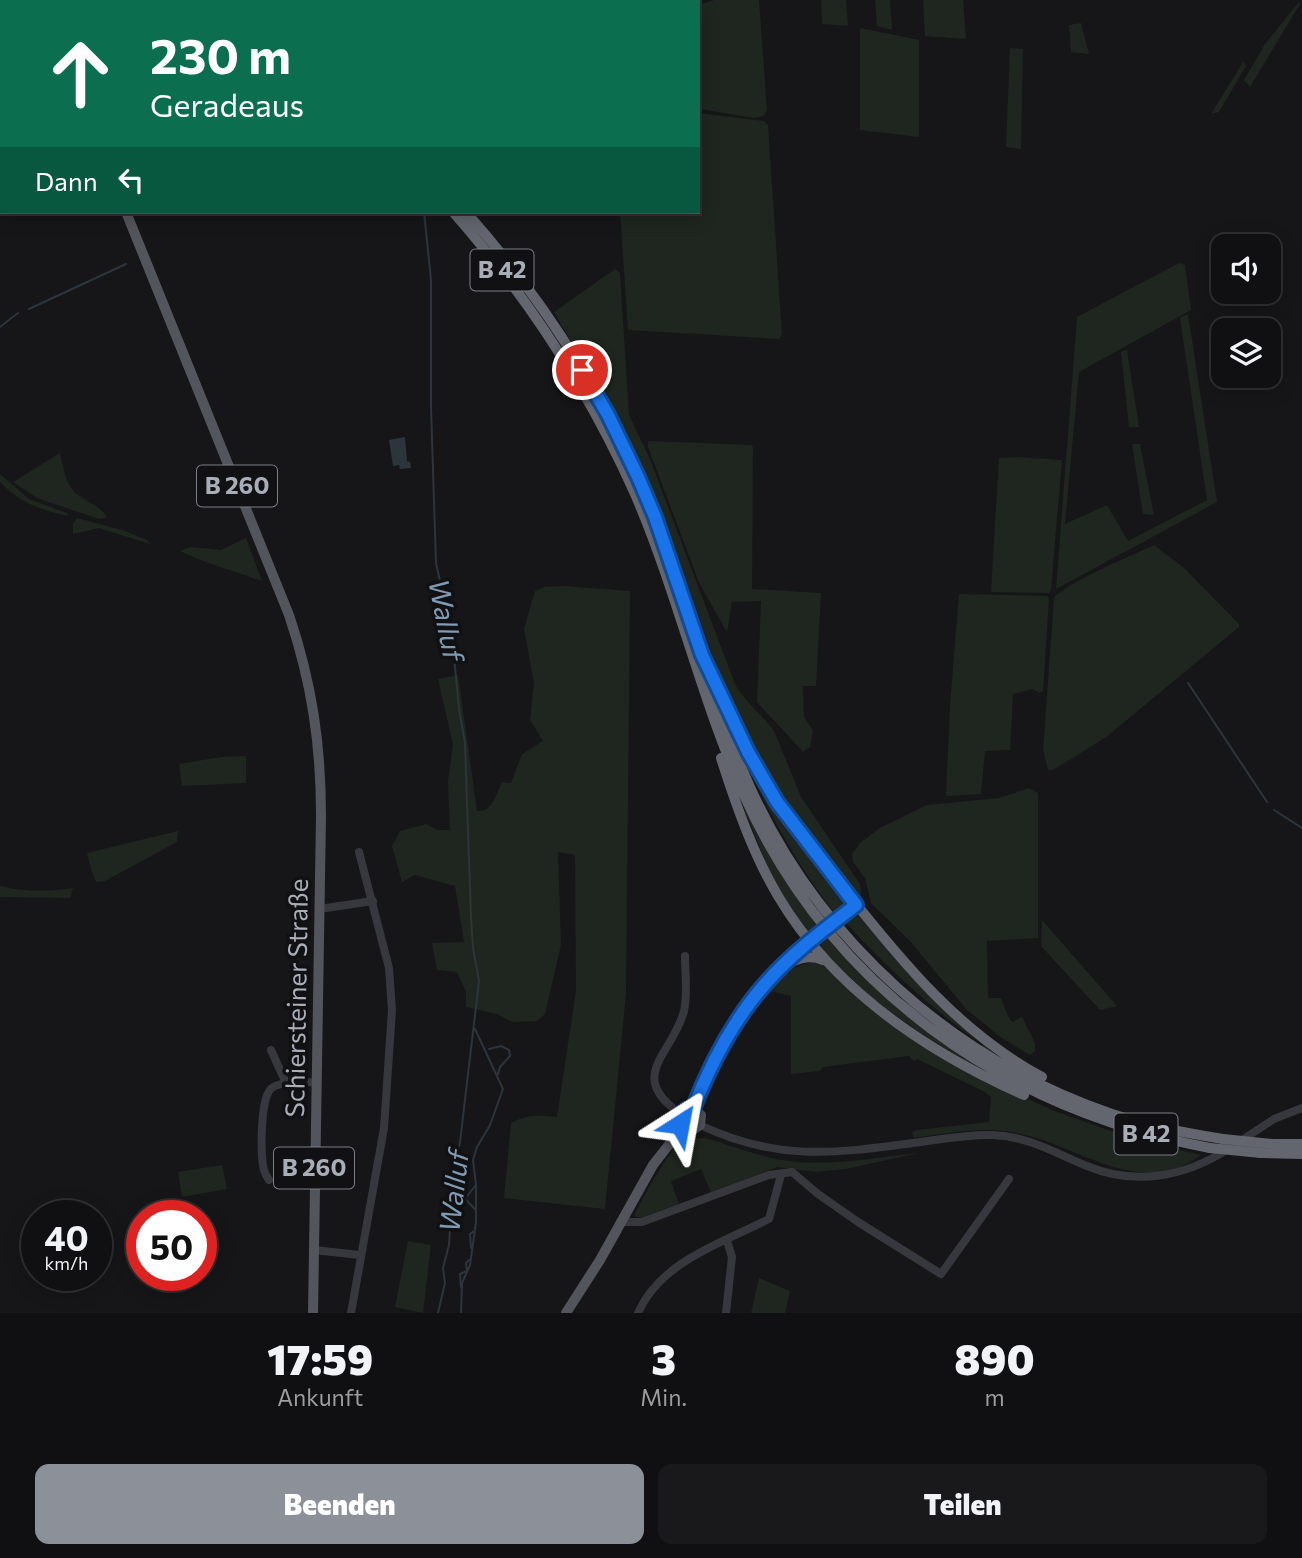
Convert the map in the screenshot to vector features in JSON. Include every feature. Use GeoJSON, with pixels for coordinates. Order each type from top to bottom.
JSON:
{"type":"FeatureCollection","features":[{"type":"Feature","properties":{"kind":"highway","name":"B 42"},"geometry":{"type":"LineString","coordinates":[[455,214],[551,329],[636,497],[665,573],[729,761],[760,828],[798,890],[844,948],[895,1000],[953,1045],[1016,1083],[1083,1114],[1146,1134],[1210,1147],[1261,1153],[1302,1154]]}},
{"type":"Feature","properties":{"kind":"highway","name":"B 42"},"geometry":{"type":"LineString","coordinates":[[468,214],[519,277],[608,415],[638,477],[659,530],[737,756],[767,821],[804,882],[848,938],[898,989],[925,1012],[974,1047],[1046,1087],[1113,1114],[1171,1130],[1223,1139],[1302,1144]]}},
{"type":"Feature","properties":{"kind":"highway"},"geometry":{"type":"LineString","coordinates":[[702,655],[762,778],[852,908],[918,979],[967,1026],[1034,1073],[1113,1114]]}},
{"type":"Feature","properties":{"kind":"highway"},"geometry":{"type":"LineString","coordinates":[[706,696],[717,744],[752,842],[778,895],[829,964],[887,1015],[960,1062],[1001,1085],[1050,1106],[1083,1114]]}},
{"type":"Feature","properties":{"kind":"highway"},"geometry":{"type":"LineString","coordinates":[[783,966],[797,959],[810,957],[829,964]]}},
{"type":"Feature","properties":{"kind":"main road","name":"Schiersteiner Straße"},"geometry":{"type":"LineString","coordinates":[[127,214],[289,615],[314,709],[320,768],[321,908],[313,1313]]}},
{"type":"Feature","properties":{"kind":"main road"},"geometry":{"type":"LineString","coordinates":[[693,1109],[707,1076],[754,998],[783,966],[852,908]]}},
{"type":"Feature","properties":{"kind":"main road"},"geometry":{"type":"LineString","coordinates":[[693,1109],[701,1115],[700,1125],[694,1131],[682,1128],[679,1121],[686,1110],[693,1109]]}},
{"type":"Feature","properties":{"kind":"main road"},"geometry":{"type":"LineString","coordinates":[[566,1313],[600,1260],[653,1165],[682,1128]]}},
{"type":"Feature","properties":{"kind":"street"},"geometry":{"type":"LineString","coordinates":[[351,1313],[384,1128],[392,1010],[388,968],[359,852]]}},
{"type":"Feature","properties":{"kind":"street"},"geometry":{"type":"LineString","coordinates":[[326,908],[373,901]]}},
{"type":"Feature","properties":{"kind":"street"},"geometry":{"type":"LineString","coordinates":[[681,1114],[661,1097],[653,1079],[657,1062],[684,1009],[685,956]]}},
{"type":"Feature","properties":{"kind":"street"},"geometry":{"type":"LineString","coordinates":[[271,1050],[286,1083]]}},
{"type":"Feature","properties":{"kind":"street"},"geometry":{"type":"LineString","coordinates":[[269,1180],[263,1165],[265,1098],[272,1087],[286,1083],[316,1082]]}},
{"type":"Feature","properties":{"kind":"street"},"geometry":{"type":"LineString","coordinates":[[700,1125],[750,1144],[803,1153],[839,1152],[976,1135],[1005,1136],[1045,1146],[1097,1170],[1142,1177],[1164,1175],[1197,1166],[1274,1119],[1302,1108]]}},
{"type":"Feature","properties":{"kind":"street"},"geometry":{"type":"LineString","coordinates":[[620,1222],[642,1222],[769,1175],[781,1175],[789,1171],[795,1172],[818,1194],[848,1215],[941,1275],[1009,1179]]}},
{"type":"Feature","properties":{"kind":"street"},"geometry":{"type":"LineString","coordinates":[[638,1313],[649,1293],[665,1276],[688,1260],[769,1219],[781,1175]]}},
{"type":"Feature","properties":{"kind":"street"},"geometry":{"type":"LineString","coordinates":[[726,1313],[732,1257],[727,1241]]}},
{"type":"Feature","properties":{"kind":"street"},"geometry":{"type":"LineString","coordinates":[[314,1250],[360,1255]]}},
{"type":"Feature","properties":{"kind":"shaded area"},"geometry":{"type":"Polygon","coordinates":[[[714,0],[759,0],[767,110],[764,116],[754,118],[700,109],[700,4],[714,0]]]}},
{"type":"Feature","properties":{"kind":"shaded area"},"geometry":{"type":"Polygon","coordinates":[[[821,0],[846,0],[848,26],[822,24],[821,0]]]}},
{"type":"Feature","properties":{"kind":"shaded area"},"geometry":{"type":"Polygon","coordinates":[[[875,0],[890,0],[892,30],[877,26],[875,0]]]}},
{"type":"Feature","properties":{"kind":"shaded area"},"geometry":{"type":"Polygon","coordinates":[[[923,0],[963,0],[966,39],[925,36],[923,0]]]}},
{"type":"Feature","properties":{"kind":"shaded area"},"geometry":{"type":"Polygon","coordinates":[[[1299,2],[1250,87],[1244,80],[1265,44],[1299,2]]]}},
{"type":"Feature","properties":{"kind":"shaded area"},"geometry":{"type":"Polygon","coordinates":[[[1081,23],[1089,54],[1071,52],[1069,25],[1081,23]]]}},
{"type":"Feature","properties":{"kind":"shaded area"},"geometry":{"type":"Polygon","coordinates":[[[860,28],[919,40],[919,137],[860,130],[860,28]]]}},
{"type":"Feature","properties":{"kind":"shaded area"},"geometry":{"type":"Polygon","coordinates":[[[1010,48],[1023,49],[1021,149],[1006,147],[1010,48]]]}},
{"type":"Feature","properties":{"kind":"shaded area"},"geometry":{"type":"Polygon","coordinates":[[[1241,58],[1246,66],[1219,112],[1211,114],[1243,62],[1241,58]]]}},
{"type":"Feature","properties":{"kind":"shaded area"},"geometry":{"type":"Polygon","coordinates":[[[700,113],[764,121],[768,125],[782,334],[779,339],[628,330],[620,214],[700,214],[700,113]]]}},
{"type":"Feature","properties":{"kind":"shaded area"},"geometry":{"type":"Polygon","coordinates":[[[1179,263],[1185,265],[1191,310],[1079,372],[1065,524],[1107,505],[1128,541],[1207,500],[1180,318],[1188,314],[1217,502],[1056,589],[1077,317],[1179,263]]]}},
{"type":"Feature","properties":{"kind":"shaded area"},"geometry":{"type":"Polygon","coordinates":[[[615,269],[620,273],[629,415],[650,459],[735,684],[775,733],[801,797],[860,884],[859,898],[781,801],[734,717],[644,468],[554,312],[615,269]]]}},
{"type":"Feature","properties":{"kind":"shaded area"},"geometry":{"type":"Polygon","coordinates":[[[1127,350],[1139,427],[1129,427],[1121,352],[1127,350]]]}},
{"type":"Feature","properties":{"kind":"shaded area"},"geometry":{"type":"Polygon","coordinates":[[[405,437],[407,461],[410,462],[411,468],[400,469],[399,465],[393,466],[389,440],[405,437]]]}},
{"type":"Feature","properties":{"kind":"shaded area"},"geometry":{"type":"Polygon","coordinates":[[[648,441],[752,445],[752,589],[821,593],[816,686],[803,686],[804,717],[813,730],[810,747],[803,752],[757,702],[761,601],[732,602],[727,632],[700,585],[648,441]]]}},
{"type":"Feature","properties":{"kind":"shaded area"},"geometry":{"type":"Polygon","coordinates":[[[1132,444],[1140,444],[1154,515],[1143,514],[1132,444]]]}},
{"type":"Feature","properties":{"kind":"shaded area"},"geometry":{"type":"Polygon","coordinates":[[[60,453],[70,487],[101,510],[107,518],[99,519],[37,498],[13,482],[60,453]]]}},
{"type":"Feature","properties":{"kind":"shaded area"},"geometry":{"type":"Polygon","coordinates":[[[999,458],[1062,460],[1049,593],[991,592],[999,458]]]}},
{"type":"Feature","properties":{"kind":"shaded area"},"geometry":{"type":"Polygon","coordinates":[[[0,474],[29,499],[67,513],[68,516],[23,500],[0,482],[0,474]]]}},
{"type":"Feature","properties":{"kind":"shaded area"},"geometry":{"type":"Polygon","coordinates":[[[77,518],[122,530],[147,540],[150,544],[99,528],[73,534],[73,524],[77,518]]]}},
{"type":"Feature","properties":{"kind":"shaded area"},"geometry":{"type":"Polygon","coordinates":[[[246,538],[262,581],[180,551],[191,547],[221,550],[246,538]]]}},
{"type":"Feature","properties":{"kind":"shaded area"},"geometry":{"type":"Polygon","coordinates":[[[1154,545],[1184,568],[1239,627],[1105,738],[1053,770],[1048,770],[1043,750],[1054,598],[1085,577],[1154,545]]]}},
{"type":"Feature","properties":{"kind":"shaded area"},"geometry":{"type":"Polygon","coordinates":[[[544,587],[630,591],[626,994],[605,1209],[504,1198],[511,1123],[534,1116],[557,1117],[576,991],[575,855],[558,852],[561,945],[545,1014],[537,1021],[512,1022],[497,1014],[466,1007],[466,992],[457,972],[437,970],[432,943],[464,942],[455,886],[415,875],[402,882],[392,846],[400,831],[426,824],[438,830],[450,830],[448,781],[453,745],[438,679],[458,675],[477,811],[487,809],[502,782],[511,783],[522,754],[543,741],[530,720],[534,683],[524,629],[535,591],[544,587]]]}},
{"type":"Feature","properties":{"kind":"shaded area"},"geometry":{"type":"Polygon","coordinates":[[[959,594],[1049,598],[1043,691],[1039,693],[1033,689],[1013,694],[1010,750],[985,751],[981,794],[946,796],[950,704],[959,594]]]}},
{"type":"Feature","properties":{"kind":"shaded area"},"geometry":{"type":"Polygon","coordinates":[[[735,735],[847,898],[847,906],[836,915],[779,829],[735,735]]]}},
{"type":"Feature","properties":{"kind":"shaded area"},"geometry":{"type":"Polygon","coordinates":[[[246,756],[246,783],[182,786],[179,764],[246,756]]]}},
{"type":"Feature","properties":{"kind":"shaded area"},"geometry":{"type":"Polygon","coordinates":[[[730,774],[821,927],[812,934],[807,933],[778,887],[730,774]]]}},
{"type":"Feature","properties":{"kind":"shaded area"},"geometry":{"type":"Polygon","coordinates":[[[1029,788],[1038,793],[1038,938],[987,941],[988,998],[1001,998],[1012,1022],[1022,1017],[1035,1043],[1035,1051],[1030,1055],[1002,1038],[967,1010],[910,941],[871,903],[865,878],[853,862],[852,854],[860,843],[880,828],[927,805],[999,798],[1029,788]]]}},
{"type":"Feature","properties":{"kind":"shaded area"},"geometry":{"type":"Polygon","coordinates":[[[178,831],[177,842],[105,881],[96,882],[87,853],[178,831]]]}},
{"type":"Feature","properties":{"kind":"shaded area"},"geometry":{"type":"Polygon","coordinates":[[[0,886],[36,891],[73,888],[70,898],[0,897],[0,886]]]}},
{"type":"Feature","properties":{"kind":"shaded area"},"geometry":{"type":"Polygon","coordinates":[[[854,916],[860,916],[900,964],[1025,1071],[982,1048],[983,1045],[911,988],[846,923],[854,916]]]}},
{"type":"Feature","properties":{"kind":"shaded area"},"geometry":{"type":"Polygon","coordinates":[[[1042,920],[1117,1006],[1100,1010],[1041,946],[1042,920]]]}},
{"type":"Feature","properties":{"kind":"shaded area"},"geometry":{"type":"Polygon","coordinates":[[[829,936],[906,1014],[991,1076],[929,1039],[870,997],[819,947],[829,936]]]}},
{"type":"Feature","properties":{"kind":"shaded area"},"geometry":{"type":"Polygon","coordinates":[[[820,961],[859,996],[1004,1088],[1052,1110],[1133,1139],[1201,1155],[1178,1168],[1155,1173],[1109,1165],[1040,1139],[1004,1131],[965,1131],[914,1138],[912,1132],[917,1130],[989,1122],[991,1097],[917,1059],[914,1061],[909,1056],[791,1074],[791,996],[771,991],[771,988],[793,969],[820,961]]]}},
{"type":"Feature","properties":{"kind":"shaded area"},"geometry":{"type":"Polygon","coordinates":[[[705,1138],[768,1157],[805,1163],[919,1153],[846,1169],[815,1172],[777,1167],[711,1193],[701,1169],[671,1181],[679,1204],[642,1218],[634,1216],[656,1175],[677,1145],[685,1140],[705,1138]]]}},
{"type":"Feature","properties":{"kind":"shaded area"},"geometry":{"type":"Polygon","coordinates":[[[222,1165],[227,1189],[182,1197],[178,1172],[222,1165]]]}},
{"type":"Feature","properties":{"kind":"shaded area"},"geometry":{"type":"Polygon","coordinates":[[[408,1241],[431,1245],[423,1313],[395,1307],[408,1241]]]}},
{"type":"Feature","properties":{"kind":"shaded area"},"geometry":{"type":"Polygon","coordinates":[[[759,1278],[790,1291],[785,1313],[751,1313],[759,1278]]]}},
{"type":"Feature","properties":{"kind":"waterway","name":"Walluf"},"geometry":{"type":"LineString","coordinates":[[424,214],[431,280],[431,407],[436,563],[452,635],[465,743],[471,918],[479,981],[460,1142],[453,1177],[449,1245],[443,1268],[445,1283],[438,1313]]}},
{"type":"Feature","properties":{"kind":"waterway"},"geometry":{"type":"LineString","coordinates":[[29,309],[126,264]]}},
{"type":"Feature","properties":{"kind":"waterway"},"geometry":{"type":"LineString","coordinates":[[0,327],[18,313]]}},
{"type":"Feature","properties":{"kind":"waterway"},"geometry":{"type":"LineString","coordinates":[[1188,683],[1267,802]]}},
{"type":"Feature","properties":{"kind":"waterway"},"geometry":{"type":"LineString","coordinates":[[1274,810],[1302,828]]}},
{"type":"Feature","properties":{"kind":"waterway","name":"Walluf"},"geometry":{"type":"LineString","coordinates":[[461,1313],[462,1283],[470,1265],[476,1222],[473,1160],[503,1089],[475,1029]]}},
{"type":"Feature","properties":{"kind":"waterway","name":"Walluf"},"geometry":{"type":"LineString","coordinates":[[489,1049],[501,1046],[509,1050],[510,1056],[500,1067],[498,1074]]}},
{"type":"Feature","properties":{"kind":"waterway","name":"Walluf"},"geometry":{"type":"LineString","coordinates":[[475,1186],[465,1199],[476,1210]]}},
{"type":"Feature","properties":{"kind":"waterway","name":"Walluf"},"geometry":{"type":"LineString","coordinates":[[471,1248],[470,1234],[474,1231]]}},
{"type":"Feature","properties":{"kind":"waterway","name":"Walluf"},"geometry":{"type":"LineString","coordinates":[[461,1287],[460,1274],[467,1271],[466,1263],[469,1260]]}},
{"type":"Feature","properties":{"kind":"route"},"geometry":{"type":"LineString","coordinates":[[582,370],[608,415],[638,477],[655,517],[702,655],[748,752],[777,802],[856,905],[792,957],[754,998],[721,1050],[693,1109],[681,1114],[680,1124]]}}]}
